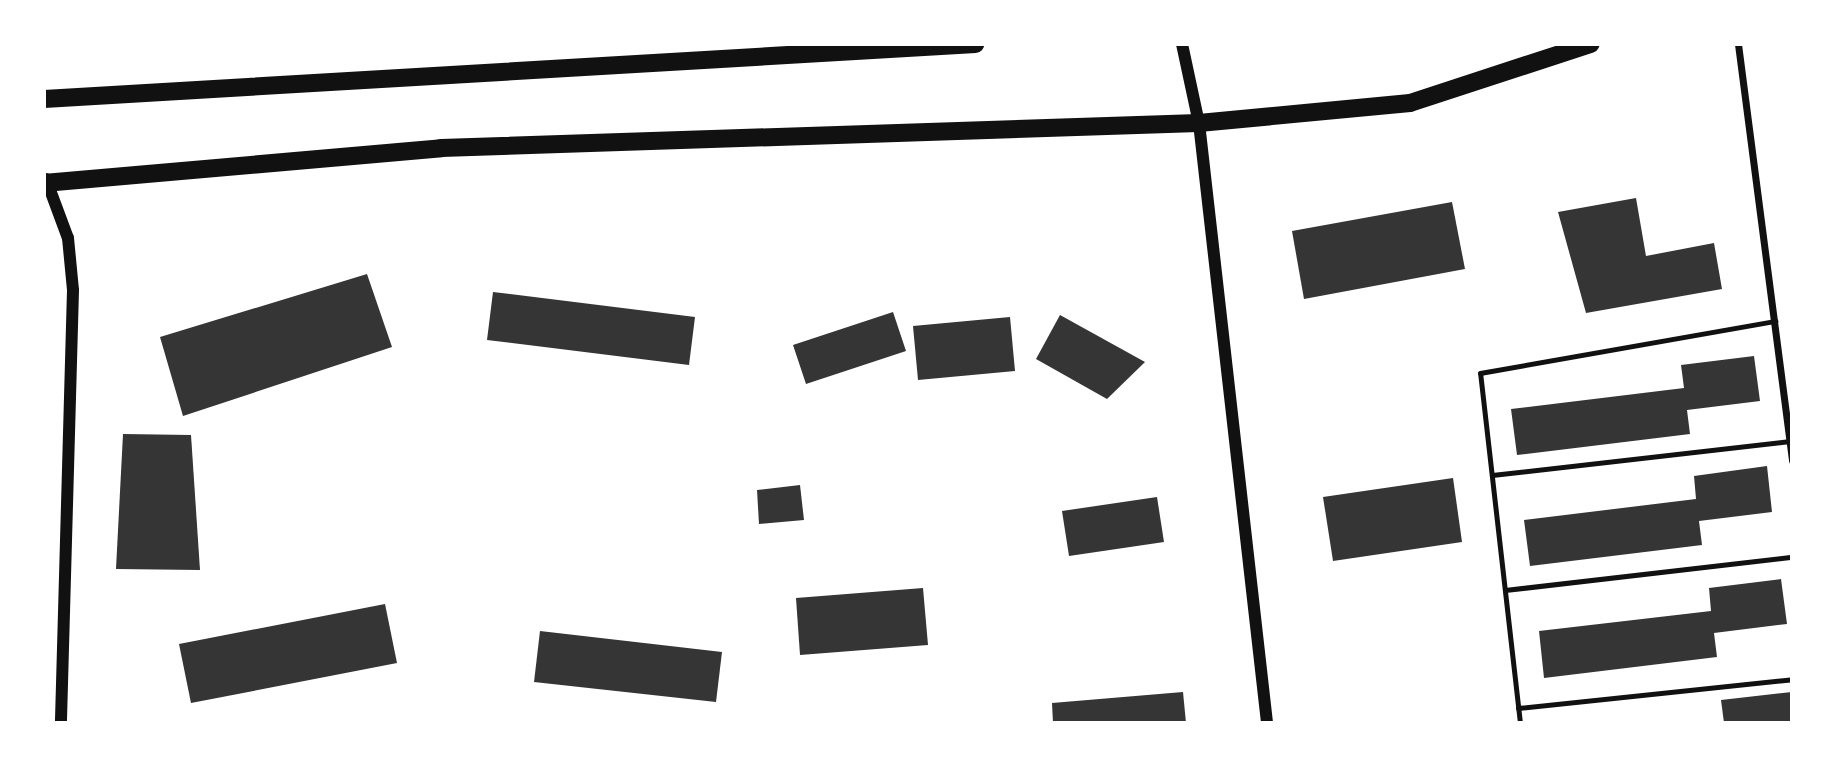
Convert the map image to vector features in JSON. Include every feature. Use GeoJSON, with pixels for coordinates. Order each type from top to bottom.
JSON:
{"type":"FeatureCollection","features":[{"type":"Feature","properties":{"kind":"main road"},"geometry":{"type":"LineString","coordinates":[[44,99],[975,44]]}},
{"type":"Feature","properties":{"kind":"main road"},"geometry":{"type":"LineString","coordinates":[[45,181],[441,148],[1199,122],[1410,103],[1591,44]]}},
{"type":"Feature","properties":{"kind":"street"},"geometry":{"type":"LineString","coordinates":[[1182,44],[1199,122],[1267,723]]}},
{"type":"Feature","properties":{"kind":"street"},"geometry":{"type":"LineString","coordinates":[[1738,44],[1792,461]]}},
{"type":"Feature","properties":{"kind":"street"},"geometry":{"type":"LineString","coordinates":[[45,181],[68,238],[73,290],[61,723]]}},
{"type":"Feature","properties":{"kind":"lane"},"geometry":{"type":"LineString","coordinates":[[1520,723],[1480,373],[1775,321]]}},
{"type":"Feature","properties":{"kind":"lane"},"geometry":{"type":"LineString","coordinates":[[1492,475],[1790,441]]}},
{"type":"Feature","properties":{"kind":"lane"},"geometry":{"type":"LineString","coordinates":[[1505,590],[1792,557]]}},
{"type":"Feature","properties":{"kind":"lane"},"geometry":{"type":"LineString","coordinates":[[1518,708],[1792,679]]}},
{"type":"Feature","properties":{"kind":"building"},"geometry":{"type":"Polygon","coordinates":[[[1636,198],[1646,256],[1714,243],[1722,289],[1586,313],[1558,212],[1636,198]]]}},
{"type":"Feature","properties":{"kind":"building"},"geometry":{"type":"Polygon","coordinates":[[[1452,202],[1465,269],[1304,299],[1292,231],[1452,202]]]}},
{"type":"Feature","properties":{"kind":"building"},"geometry":{"type":"Polygon","coordinates":[[[367,274],[392,347],[183,416],[160,337],[367,274]]]}},
{"type":"Feature","properties":{"kind":"building"},"geometry":{"type":"Polygon","coordinates":[[[493,292],[695,317],[689,365],[487,340],[493,292]]]}},
{"type":"Feature","properties":{"kind":"building"},"geometry":{"type":"Polygon","coordinates":[[[893,312],[906,351],[806,384],[793,345],[893,312]]]}},
{"type":"Feature","properties":{"kind":"building"},"geometry":{"type":"Polygon","coordinates":[[[1060,315],[1145,362],[1107,399],[1036,359],[1060,315]]]}},
{"type":"Feature","properties":{"kind":"building"},"geometry":{"type":"Polygon","coordinates":[[[1010,317],[1015,371],[918,380],[913,326],[1010,317]]]}},
{"type":"Feature","properties":{"kind":"building"},"geometry":{"type":"Polygon","coordinates":[[[1754,356],[1760,401],[1687,410],[1690,434],[1517,455],[1511,409],[1684,388],[1681,365],[1754,356]]]}},
{"type":"Feature","properties":{"kind":"building"},"geometry":{"type":"Polygon","coordinates":[[[123,434],[191,435],[200,570],[116,569],[123,434]]]}},
{"type":"Feature","properties":{"kind":"building"},"geometry":{"type":"Polygon","coordinates":[[[1767,466],[1772,512],[1699,521],[1702,545],[1530,566],[1524,520],[1696,499],[1694,476],[1767,466]]]}},
{"type":"Feature","properties":{"kind":"building"},"geometry":{"type":"Polygon","coordinates":[[[1453,478],[1462,542],[1333,561],[1323,497],[1453,478]]]}},
{"type":"Feature","properties":{"kind":"building"},"geometry":{"type":"Polygon","coordinates":[[[800,485],[804,520],[759,524],[757,490],[800,485]]]}},
{"type":"Feature","properties":{"kind":"building"},"geometry":{"type":"Polygon","coordinates":[[[1157,497],[1164,542],[1069,556],[1062,511],[1157,497]]]}},
{"type":"Feature","properties":{"kind":"building"},"geometry":{"type":"Polygon","coordinates":[[[1781,579],[1787,624],[1714,633],[1717,657],[1544,678],[1539,631],[1711,611],[1709,588],[1781,579]]]}},
{"type":"Feature","properties":{"kind":"building"},"geometry":{"type":"Polygon","coordinates":[[[923,588],[928,645],[800,655],[796,598],[923,588]]]}},
{"type":"Feature","properties":{"kind":"building"},"geometry":{"type":"Polygon","coordinates":[[[385,604],[397,663],[191,703],[179,644],[385,604]]]}},
{"type":"Feature","properties":{"kind":"building"},"geometry":{"type":"Polygon","coordinates":[[[540,631],[722,652],[716,702],[534,682],[540,631]]]}},
{"type":"Feature","properties":{"kind":"building"},"geometry":{"type":"Polygon","coordinates":[[[1183,692],[1186,723],[1053,723],[1052,703],[1183,692]]]}},
{"type":"Feature","properties":{"kind":"building"},"geometry":{"type":"Polygon","coordinates":[[[1792,692],[1792,723],[1724,723],[1721,700],[1792,692]]]}}]}
